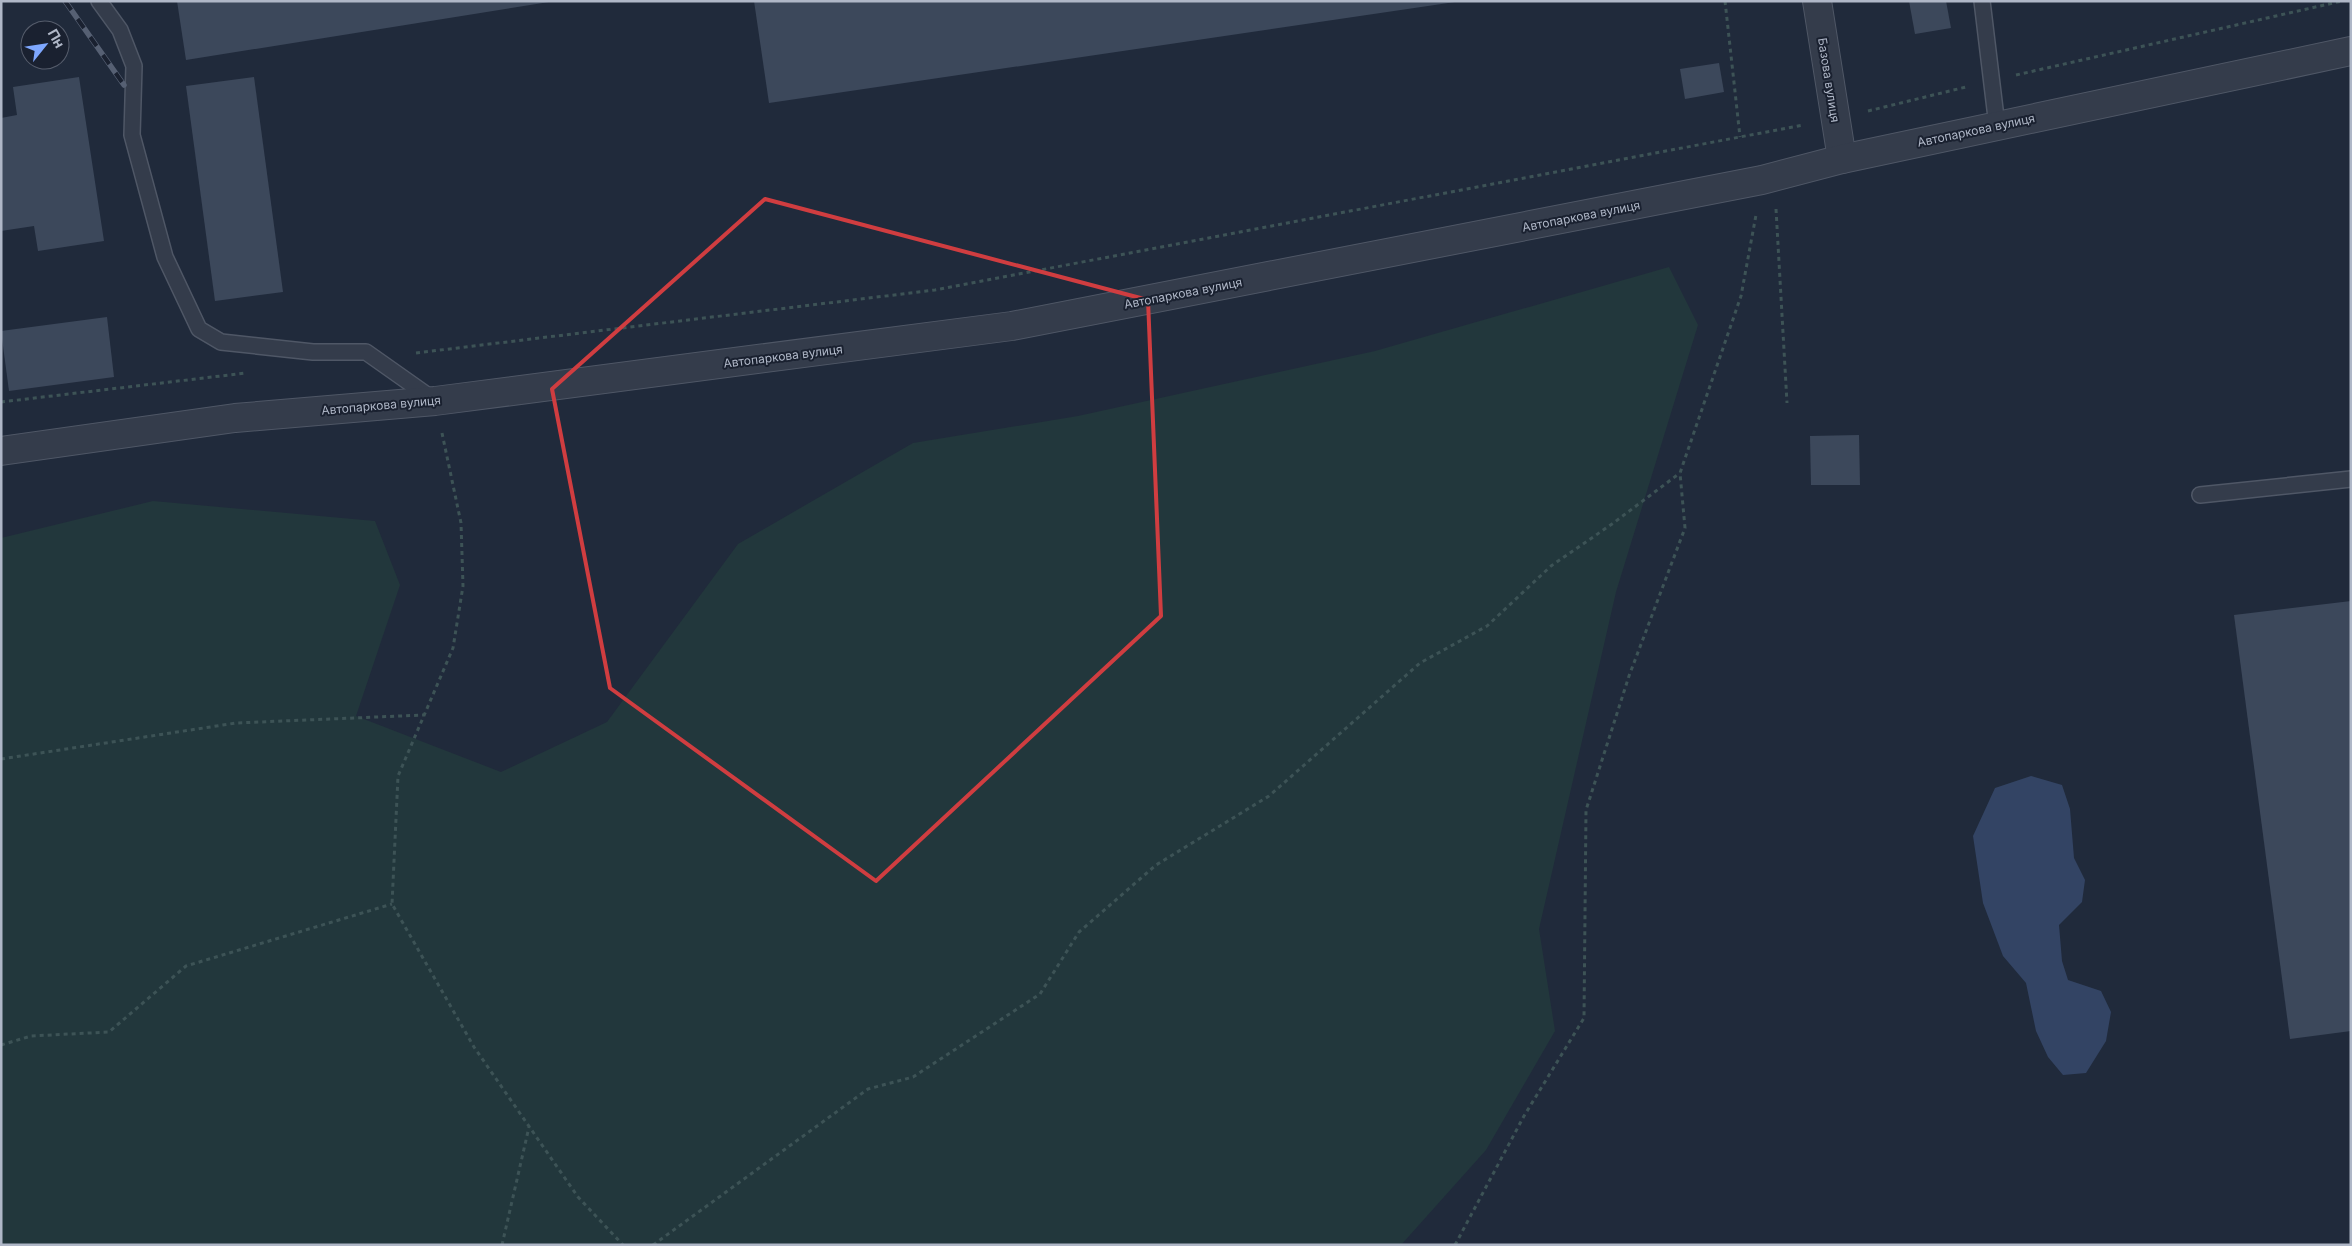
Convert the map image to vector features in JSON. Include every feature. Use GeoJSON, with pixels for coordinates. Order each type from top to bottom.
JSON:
{"type":"FeatureCollection","features":[{"type":"Feature","properties":{"kind":"street","name":"Базова вулиця"},"geometry":{"type":"LineString","coordinates":[[1816,1],[1842,159]]}},
{"type":"Feature","properties":{"kind":"street","name":"Автопаркова вулиця"},"geometry":{"type":"LineString","coordinates":[[1,451],[235,418],[435,401],[1012,326],[1768,178],[1842,159],[2351,51]]}},
{"type":"Feature","properties":{"kind":"lane"},"geometry":{"type":"LineString","coordinates":[[99,1],[120,30],[134,66],[132,135],[165,257],[199,329],[221,342],[313,352],[366,352],[435,401]]}},
{"type":"Feature","properties":{"kind":"lane"},"geometry":{"type":"LineString","coordinates":[[1982,1],[1997,126]]}},
{"type":"Feature","properties":{"kind":"lane"},"geometry":{"type":"LineString","coordinates":[[2200,495],[2351,479]]}},
{"type":"Feature","properties":{"kind":"path"},"geometry":{"type":"LineString","coordinates":[[1725,1],[1740,137]]}},
{"type":"Feature","properties":{"kind":"path"},"geometry":{"type":"LineString","coordinates":[[375,358],[935,290],[1835,119],[2342,1]]}},
{"type":"Feature","properties":{"kind":"path"},"geometry":{"type":"LineString","coordinates":[[1768,178],[1787,403]]}},
{"type":"Feature","properties":{"kind":"path"},"geometry":{"type":"LineString","coordinates":[[1455,1245],[1524,1116],[1584,1018],[1586,810],[1628,676],[1685,528],[1680,473],[1740,296],[1768,178]]}},
{"type":"Feature","properties":{"kind":"path"},"geometry":{"type":"LineString","coordinates":[[1,402],[247,373]]}},
{"type":"Feature","properties":{"kind":"path"},"geometry":{"type":"LineString","coordinates":[[435,401],[461,523],[463,586],[453,648],[398,776],[392,904],[474,1047],[578,1197],[622,1245]]}},
{"type":"Feature","properties":{"kind":"path"},"geometry":{"type":"LineString","coordinates":[[653,1245],[868,1089],[913,1077],[1040,994],[1079,932],[1156,865],[1269,796],[1420,663],[1487,626],[1551,566],[1612,524],[1680,473]]}},
{"type":"Feature","properties":{"kind":"path"},"geometry":{"type":"LineString","coordinates":[[1,759],[236,723],[424,715]]}},
{"type":"Feature","properties":{"kind":"path"},"geometry":{"type":"LineString","coordinates":[[1,1045],[31,1036],[109,1032],[186,966],[392,904]]}},
{"type":"Feature","properties":{"kind":"path"},"geometry":{"type":"LineString","coordinates":[[502,1245],[529,1127]]}},
{"type":"Feature","properties":{"kind":"highlighted area"},"geometry":{"type":"Polygon","coordinates":[[[765,199],[1148,300],[1161,616],[876,881],[610,688],[552,389],[765,199]]]}},
{"type":"Feature","properties":{"kind":"green space"},"geometry":{"type":"Polygon","coordinates":[[[1669,267],[1698,325],[1616,592],[1539,929],[1555,1031],[1486,1150],[1401,1245],[1,1245],[1,538],[153,501],[375,521],[400,585],[356,716],[501,772],[607,722],[738,544],[913,443],[1078,416],[1375,351],[1669,267]]]}},
{"type":"Feature","properties":{"kind":"water"},"geometry":{"type":"Polygon","coordinates":[[[2031,776],[2062,785],[2070,809],[2074,858],[2085,880],[2082,902],[2059,925],[2062,961],[2068,980],[2101,991],[2111,1012],[2106,1041],[2086,1073],[2063,1075],[2048,1057],[2036,1031],[2026,983],[2003,956],[1983,903],[1973,836],[1995,788],[2031,776]]]}},
{"type":"Feature","properties":{"kind":"building"},"geometry":{"type":"Polygon","coordinates":[[[177,1],[549,1],[549,2],[186,60],[177,1]]]}},
{"type":"Feature","properties":{"kind":"building"},"geometry":{"type":"Polygon","coordinates":[[[754,1],[1455,1],[1455,2],[769,103],[754,1]]]}},
{"type":"Feature","properties":{"kind":"building"},"geometry":{"type":"Polygon","coordinates":[[[1909,1],[1946,1],[1951,28],[1915,34],[1909,1]]]}},
{"type":"Feature","properties":{"kind":"building"},"geometry":{"type":"Polygon","coordinates":[[[1719,63],[1724,92],[1685,99],[1680,69],[1719,63]]]}},
{"type":"Feature","properties":{"kind":"building"},"geometry":{"type":"Polygon","coordinates":[[[79,77],[104,241],[38,251],[34,226],[1,231],[1,118],[17,115],[13,87],[79,77]]]}},
{"type":"Feature","properties":{"kind":"building"},"geometry":{"type":"Polygon","coordinates":[[[254,77],[283,292],[215,301],[186,86],[254,77]]]}},
{"type":"Feature","properties":{"kind":"building"},"geometry":{"type":"Polygon","coordinates":[[[107,317],[114,377],[9,391],[1,331],[107,317]]]}},
{"type":"Feature","properties":{"kind":"building"},"geometry":{"type":"Polygon","coordinates":[[[1859,435],[1860,485],[1811,485],[1810,436],[1859,435]]]}},
{"type":"Feature","properties":{"kind":"building"},"geometry":{"type":"Polygon","coordinates":[[[2351,601],[2351,1031],[2290,1039],[2234,615],[2351,601]]]}},
{"type":"Feature","properties":{"kind":"railway"},"geometry":{"type":"LineString","coordinates":[[65,1],[124,85]]}}]}
